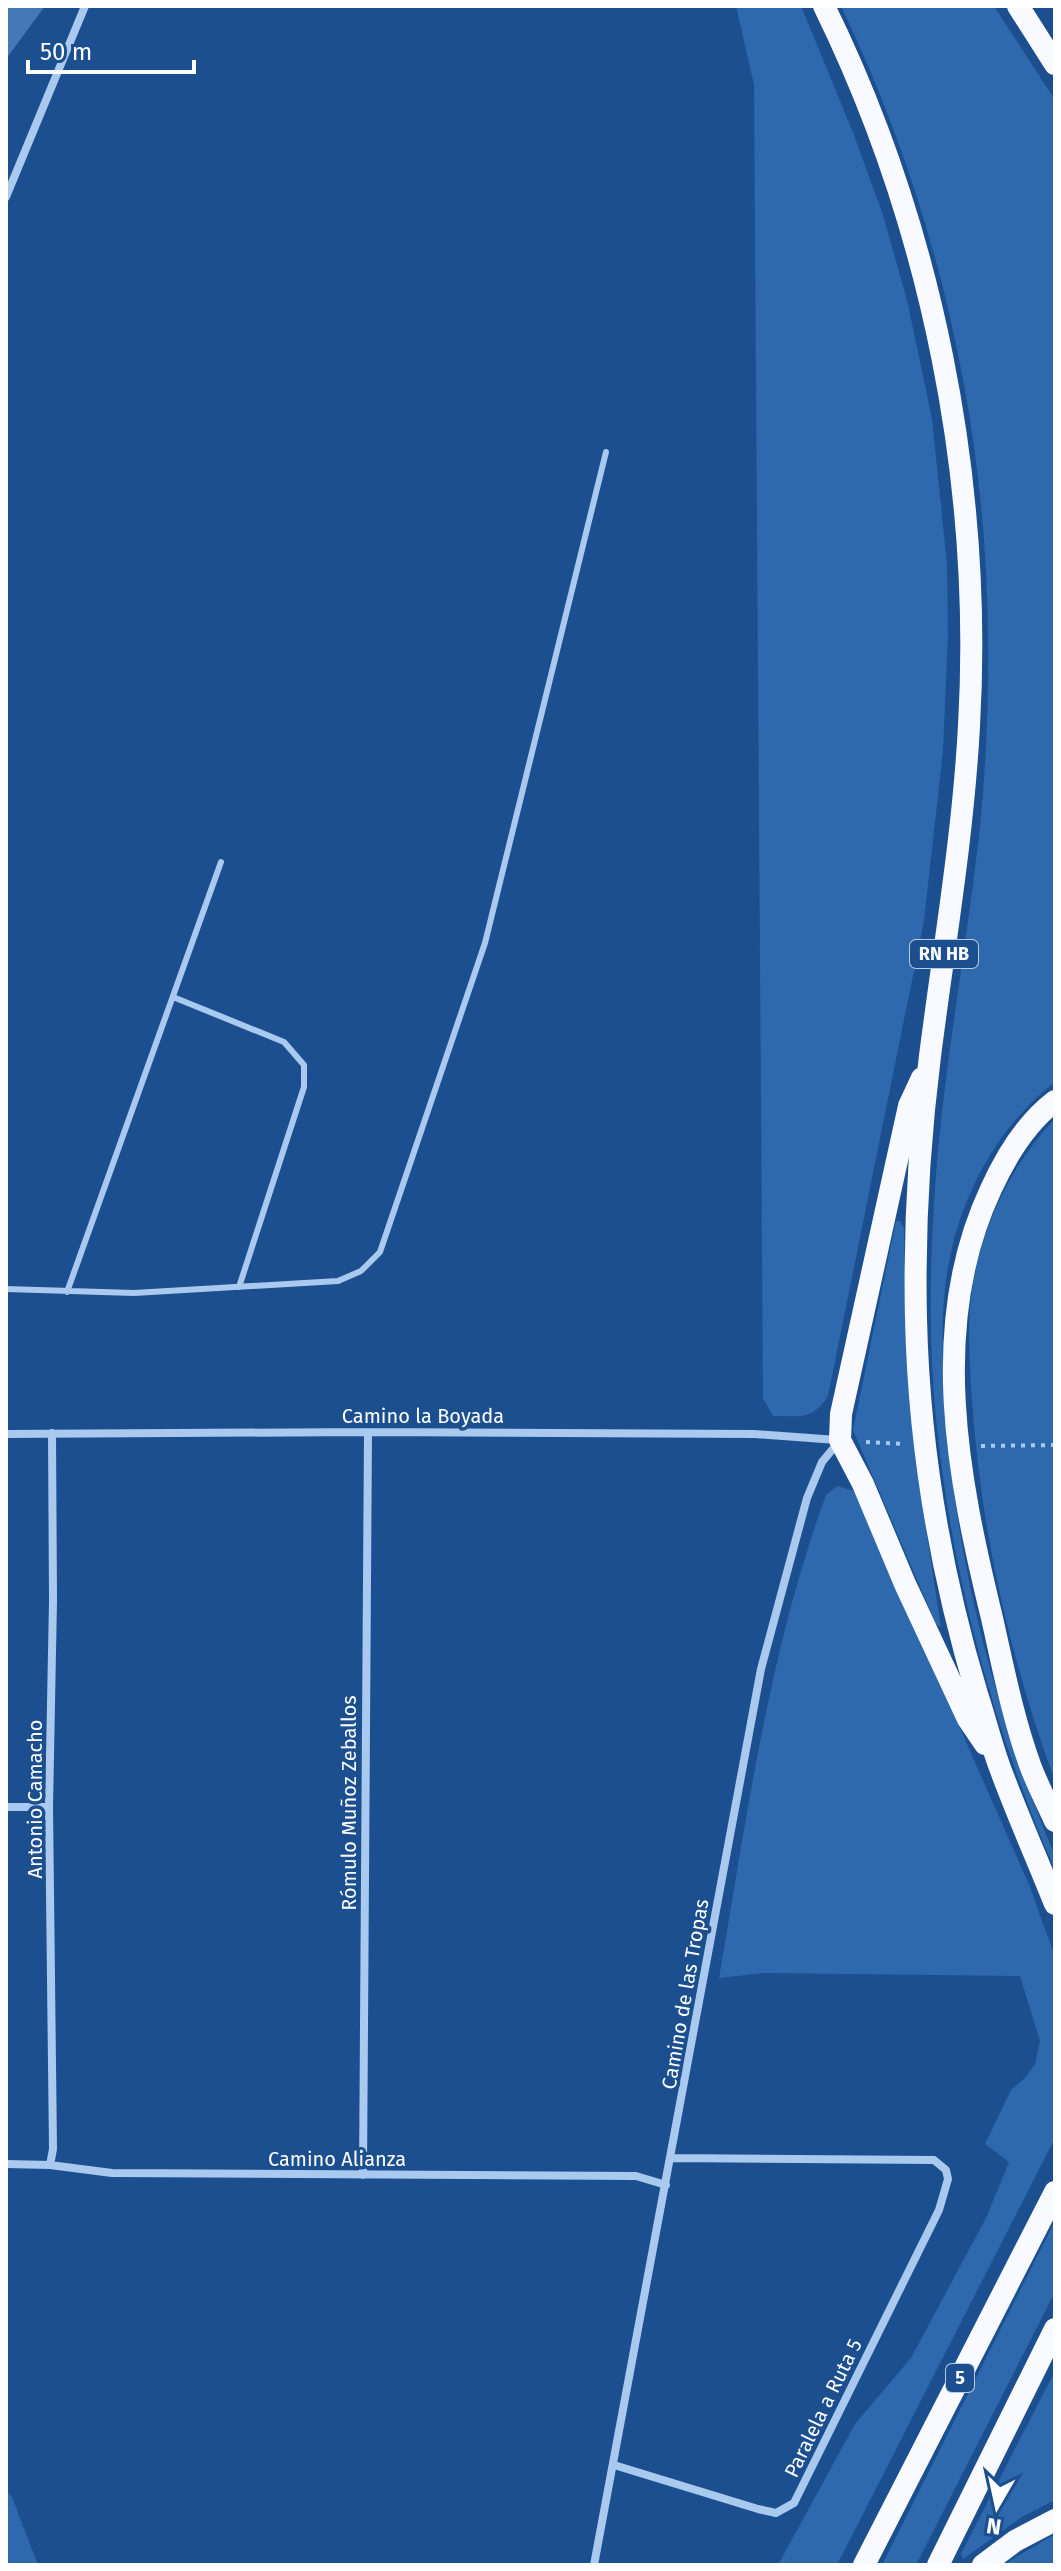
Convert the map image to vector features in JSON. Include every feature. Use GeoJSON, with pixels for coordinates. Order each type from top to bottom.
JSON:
{"type":"FeatureCollection","features":[{"type":"Feature","properties":{"kind":"highway","name":"RN HB"},"geometry":{"type":"LineString","coordinates":[[824,6],[881,140],[918,256],[946,384],[958,459],[971,619],[969,724],[958,854],[929,1062],[915,1239],[920,1398],[933,1515],[958,1631],[999,1765],[1055,1904]]}},
{"type":"Feature","properties":{"kind":"highway"},"geometry":{"type":"LineString","coordinates":[[1018,6],[1055,64]]}},
{"type":"Feature","properties":{"kind":"highway"},"geometry":{"type":"LineString","coordinates":[[929,1062],[909,1106],[841,1414],[840,1440],[863,1484],[905,1584],[968,1719],[999,1765]]}},
{"type":"Feature","properties":{"kind":"highway"},"geometry":{"type":"LineString","coordinates":[[1055,1101],[1027,1129],[1010,1152],[974,1230],[956,1320],[953,1371],[963,1487],[978,1561],[1030,1765],[1055,1821]]}},
{"type":"Feature","properties":{"kind":"highway","name":"5"},"geometry":{"type":"LineString","coordinates":[[864,2565],[1055,2192]]}},
{"type":"Feature","properties":{"kind":"highway"},"geometry":{"type":"LineString","coordinates":[[938,2565],[1055,2329]]}},
{"type":"Feature","properties":{"kind":"highway"},"geometry":{"type":"LineString","coordinates":[[983,2565],[1015,2541],[1055,2520]]}},
{"type":"Feature","properties":{"kind":"street"},"geometry":{"type":"LineString","coordinates":[[6,196],[85,6]]}},
{"type":"Feature","properties":{"kind":"street","name":"Rómulo Muñoz Zeballos"},"geometry":{"type":"LineString","coordinates":[[363,2175],[368,1432]]}},
{"type":"Feature","properties":{"kind":"street","name":"Antonio Camacho"},"geometry":{"type":"LineString","coordinates":[[50,2165],[53,2133],[49,1807],[52,1433]]}},
{"type":"Feature","properties":{"kind":"street","name":"Camino la Boyada"},"geometry":{"type":"LineString","coordinates":[[6,1434],[754,1434],[840,1440]]}},
{"type":"Feature","properties":{"kind":"street","name":"Camino de las Tropas"},"geometry":{"type":"LineString","coordinates":[[594,2565],[761,1669],[807,1498],[822,1462],[840,1440]]}},
{"type":"Feature","properties":{"kind":"street"},"geometry":{"type":"LineString","coordinates":[[6,1807],[49,1807]]}},
{"type":"Feature","properties":{"kind":"street","name":"Paralela a Ruta 5"},"geometry":{"type":"LineString","coordinates":[[614,2465],[776,2513],[794,2503],[939,2210],[948,2179],[946,2170],[934,2160],[671,2158]]}},
{"type":"Feature","properties":{"kind":"street","name":"Camino Alianza"},"geometry":{"type":"LineString","coordinates":[[6,2164],[50,2165],[112,2173],[636,2176],[666,2185]]}},
{"type":"Feature","properties":{"kind":"lane"},"geometry":{"type":"LineString","coordinates":[[6,1289],[134,1293],[338,1281],[361,1271],[380,1252],[485,943],[606,452]]}},
{"type":"Feature","properties":{"kind":"lane"},"geometry":{"type":"LineString","coordinates":[[67,1292],[221,862]]}},
{"type":"Feature","properties":{"kind":"lane"},"geometry":{"type":"LineString","coordinates":[[173,997],[284,1042],[304,1065],[304,1087],[239,1287]]}},
{"type":"Feature","properties":{"kind":"shaded area"},"geometry":{"type":"Polygon","coordinates":[[[736,6],[801,6],[854,135],[883,215],[907,300],[932,419],[947,564],[948,634],[943,751],[924,921],[828,1396],[816,1410],[798,1416],[773,1416],[763,1398],[754,85],[736,6]]]}},
{"type":"Feature","properties":{"kind":"shaded area"},"geometry":{"type":"Polygon","coordinates":[[[841,6],[994,6],[1055,100],[1055,1082],[1019,1116],[977,1178],[952,1248],[945,1289],[943,1330],[951,1469],[969,1582],[997,1694],[1014,1749],[1055,1856],[1055,1870],[1013,1764],[965,1598],[944,1485],[932,1359],[933,1219],[938,1150],[984,786],[988,635],[985,553],[977,472],[949,313],[928,234],[874,81],[841,6]]]}},
{"type":"Feature","properties":{"kind":"shaded area"},"geometry":{"type":"Polygon","coordinates":[[[1055,1119],[1055,1781],[1011,1641],[990,1546],[976,1450],[969,1336],[975,1273],[989,1225],[1010,1179],[1055,1119]]]}},
{"type":"Feature","properties":{"kind":"shaded area"},"geometry":{"type":"Polygon","coordinates":[[[896,1221],[900,1221],[904,1228],[905,1285],[924,1516],[941,1627],[936,1624],[853,1430],[896,1221]]]}},
{"type":"Feature","properties":{"kind":"shaded area"},"geometry":{"type":"Polygon","coordinates":[[[837,1486],[854,1491],[859,1499],[1030,1887],[1055,1957],[1055,2138],[837,2565],[778,2565],[855,2424],[911,2358],[987,2216],[1009,2162],[985,2144],[1011,2090],[1035,2064],[1040,2041],[1020,1976],[764,1973],[719,1978],[774,1673],[806,1554],[826,1495],[837,1486]]]}},
{"type":"Feature","properties":{"kind":"shaded area"},"geometry":{"type":"Polygon","coordinates":[[[1055,2221],[1055,2292],[916,2565],[882,2565],[1055,2221]]]}},
{"type":"Feature","properties":{"kind":"shaded area"},"geometry":{"type":"Polygon","coordinates":[[[1055,2371],[1055,2500],[1022,2517],[963,2559],[961,2553],[1055,2371]]]}},
{"type":"Feature","properties":{"kind":"shaded area"},"geometry":{"type":"Polygon","coordinates":[[[6,2491],[12,2497],[38,2565],[6,2565],[6,2491]]]}},
{"type":"Feature","properties":{"kind":"shaded area"},"geometry":{"type":"Polygon","coordinates":[[[1055,2534],[1055,2565],[1003,2565],[1055,2534]]]}},
{"type":"Feature","properties":{"kind":"building"},"geometry":{"type":"Polygon","coordinates":[[[6,6],[45,6],[6,59],[6,6]]]}}]}
